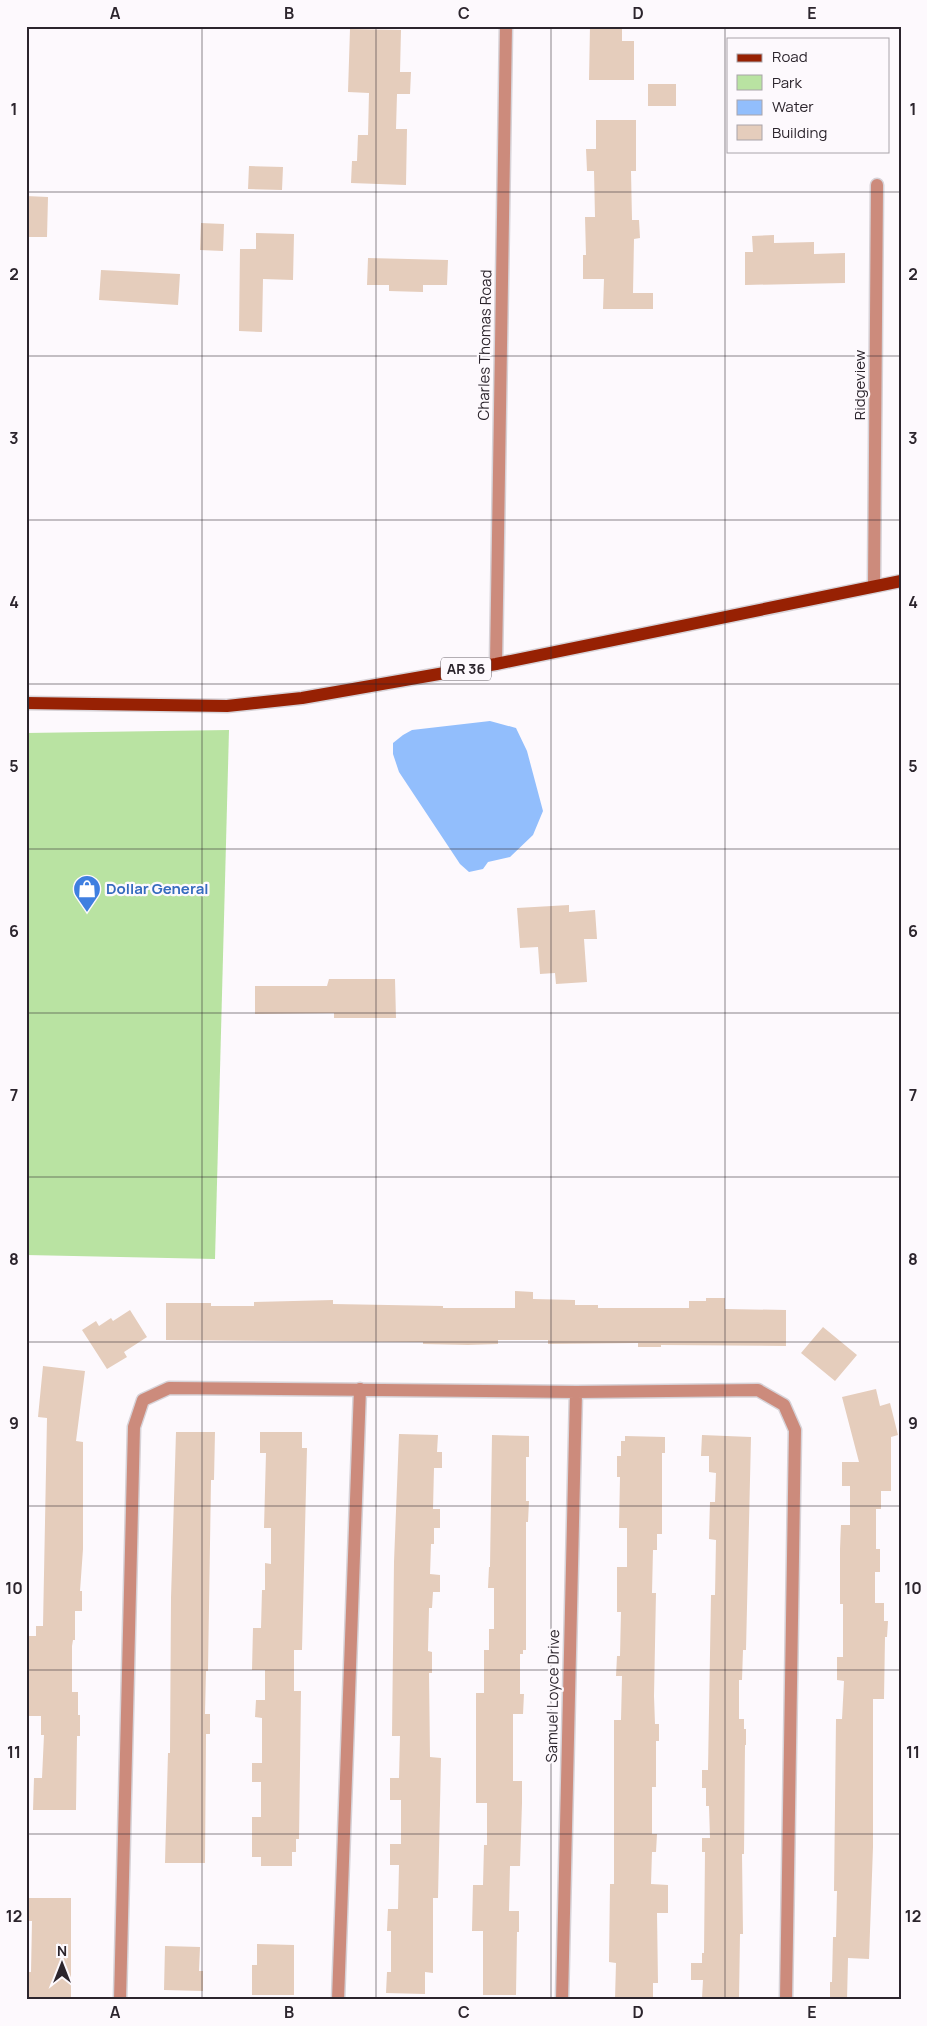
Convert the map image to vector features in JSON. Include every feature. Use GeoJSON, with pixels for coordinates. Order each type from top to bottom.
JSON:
{"type":"FeatureCollection","features":[{"type":"Feature","properties":{"kind":"main road","name":"AR 36"},"geometry":{"type":"LineString","coordinates":[[26,703],[227,706],[302,698],[496,664],[901,581]]}},
{"type":"Feature","properties":{"kind":"street","name":"Charles Thomas Road"},"geometry":{"type":"LineString","coordinates":[[496,664],[506,26]]}},
{"type":"Feature","properties":{"kind":"street","name":"Ridgeview"},"geometry":{"type":"LineString","coordinates":[[874,586],[877,185]]}},
{"type":"Feature","properties":{"kind":"street"},"geometry":{"type":"LineString","coordinates":[[120,2000],[134,1427],[143,1400],[169,1388],[576,1392],[758,1390],[784,1405],[795,1430],[786,2000]]}},
{"type":"Feature","properties":{"kind":"street"},"geometry":{"type":"LineString","coordinates":[[338,2000],[360,1389]]}},
{"type":"Feature","properties":{"kind":"street","name":"Samuel Loyce Drive"},"geometry":{"type":"LineString","coordinates":[[562,2000],[576,1392]]}},
{"type":"Feature","properties":{"kind":"green space"},"geometry":{"type":"Polygon","coordinates":[[[229,730],[215,1259],[26,1255],[26,733],[229,730]]]}},
{"type":"Feature","properties":{"kind":"water"},"geometry":{"type":"Polygon","coordinates":[[[490,721],[516,728],[527,751],[543,811],[533,835],[510,857],[488,862],[483,869],[469,872],[460,864],[399,772],[393,754],[393,743],[412,730],[490,721]]]}},
{"type":"Feature","properties":{"kind":"building"},"geometry":{"type":"Polygon","coordinates":[[[590,26],[622,26],[622,41],[634,41],[634,80],[589,80],[590,26]]]}},
{"type":"Feature","properties":{"kind":"building"},"geometry":{"type":"Polygon","coordinates":[[[350,29],[401,30],[400,72],[411,72],[410,94],[397,94],[396,129],[407,129],[406,185],[351,183],[352,161],[357,161],[358,135],[368,135],[369,93],[348,92],[350,29]]]}},
{"type":"Feature","properties":{"kind":"building"},"geometry":{"type":"Polygon","coordinates":[[[648,84],[676,84],[676,106],[648,106],[648,84]]]}},
{"type":"Feature","properties":{"kind":"building"},"geometry":{"type":"Polygon","coordinates":[[[596,120],[636,120],[636,171],[631,171],[632,220],[639,220],[640,238],[634,239],[633,293],[653,293],[653,309],[603,309],[604,279],[583,279],[583,255],[586,255],[585,217],[595,217],[594,171],[587,171],[586,149],[596,149],[596,120]]]}},
{"type":"Feature","properties":{"kind":"building"},"geometry":{"type":"Polygon","coordinates":[[[249,166],[283,167],[282,190],[248,189],[249,166]]]}},
{"type":"Feature","properties":{"kind":"building"},"geometry":{"type":"Polygon","coordinates":[[[26,196],[48,197],[47,237],[26,237],[26,196]]]}},
{"type":"Feature","properties":{"kind":"building"},"geometry":{"type":"Polygon","coordinates":[[[201,223],[224,224],[223,251],[200,250],[201,223]]]}},
{"type":"Feature","properties":{"kind":"building"},"geometry":{"type":"Polygon","coordinates":[[[256,233],[294,234],[293,280],[263,279],[262,332],[239,331],[240,249],[256,249],[256,233]]]}},
{"type":"Feature","properties":{"kind":"building"},"geometry":{"type":"Polygon","coordinates":[[[774,235],[774,243],[814,242],[814,254],[845,253],[845,283],[745,285],[745,252],[753,252],[752,236],[774,235]]]}},
{"type":"Feature","properties":{"kind":"building"},"geometry":{"type":"Polygon","coordinates":[[[368,258],[448,260],[447,285],[423,285],[423,292],[389,291],[389,285],[367,285],[368,258]]]}},
{"type":"Feature","properties":{"kind":"building"},"geometry":{"type":"Polygon","coordinates":[[[101,270],[180,274],[178,305],[99,300],[101,270]]]}},
{"type":"Feature","properties":{"kind":"building"},"geometry":{"type":"Polygon","coordinates":[[[569,905],[569,912],[595,910],[597,939],[584,939],[587,982],[556,984],[555,973],[540,974],[538,947],[520,948],[517,908],[569,905]]]}},
{"type":"Feature","properties":{"kind":"building"},"geometry":{"type":"Polygon","coordinates":[[[329,979],[395,979],[396,1018],[334,1018],[334,1013],[255,1014],[255,986],[327,986],[329,979]]]}},
{"type":"Feature","properties":{"kind":"building"},"geometry":{"type":"Polygon","coordinates":[[[515,1291],[533,1292],[533,1299],[575,1300],[575,1305],[598,1305],[598,1308],[689,1308],[689,1301],[706,1301],[706,1298],[725,1298],[725,1309],[786,1310],[786,1346],[661,1345],[661,1347],[638,1347],[638,1343],[548,1344],[548,1340],[498,1340],[498,1344],[468,1345],[423,1344],[423,1342],[166,1340],[166,1303],[211,1303],[211,1306],[254,1306],[254,1302],[333,1300],[333,1304],[443,1306],[443,1308],[515,1308],[515,1291]]]}},
{"type":"Feature","properties":{"kind":"building"},"geometry":{"type":"Polygon","coordinates":[[[130,1310],[147,1337],[124,1352],[127,1357],[107,1369],[82,1330],[96,1321],[99,1326],[111,1318],[113,1321],[130,1310]]]}},
{"type":"Feature","properties":{"kind":"building"},"geometry":{"type":"Polygon","coordinates":[[[823,1327],[857,1355],[835,1381],[801,1353],[823,1327]]]}},
{"type":"Feature","properties":{"kind":"building"},"geometry":{"type":"Polygon","coordinates":[[[43,1366],[85,1371],[76,1441],[83,1442],[83,1549],[80,1591],[82,1591],[82,1611],[75,1611],[75,1640],[73,1640],[72,1646],[72,1692],[78,1692],[78,1715],[80,1715],[80,1736],[77,1736],[76,1810],[33,1810],[34,1778],[42,1778],[44,1735],[41,1735],[41,1716],[29,1716],[26,1636],[36,1636],[36,1626],[43,1626],[47,1418],[38,1417],[43,1366]]]}},
{"type":"Feature","properties":{"kind":"building"},"geometry":{"type":"Polygon","coordinates":[[[876,1389],[880,1406],[890,1403],[898,1435],[891,1437],[891,1491],[881,1491],[881,1509],[876,1509],[876,1549],[880,1549],[880,1572],[875,1572],[875,1603],[884,1603],[884,1621],[888,1621],[887,1637],[885,1637],[884,1699],[873,1699],[873,1847],[869,1959],[848,1958],[847,2000],[830,2000],[833,1937],[836,1937],[837,1891],[834,1891],[836,1719],[842,1719],[844,1681],[837,1680],[837,1657],[843,1657],[843,1604],[840,1604],[841,1525],[850,1525],[850,1486],[842,1486],[842,1462],[859,1462],[842,1397],[876,1389]]]}},
{"type":"Feature","properties":{"kind":"building"},"geometry":{"type":"Polygon","coordinates":[[[176,1432],[215,1432],[214,1480],[211,1480],[208,1671],[206,1671],[205,1714],[210,1714],[210,1734],[206,1734],[205,1863],[165,1863],[168,1753],[170,1753],[171,1598],[176,1432]]]}},
{"type":"Feature","properties":{"kind":"building"},"geometry":{"type":"Polygon","coordinates":[[[260,1432],[302,1432],[302,1448],[307,1448],[302,1650],[294,1650],[294,1691],[301,1691],[299,1839],[296,1839],[296,1852],[292,1852],[292,1866],[261,1866],[261,1857],[252,1857],[252,1817],[261,1817],[261,1782],[252,1782],[252,1763],[262,1763],[262,1718],[255,1717],[256,1700],[265,1700],[265,1670],[252,1670],[253,1628],[261,1628],[262,1590],[265,1590],[265,1563],[271,1564],[271,1528],[264,1528],[266,1453],[260,1453],[260,1432]]]}},
{"type":"Feature","properties":{"kind":"building"},"geometry":{"type":"Polygon","coordinates":[[[399,1434],[438,1435],[437,1452],[442,1452],[442,1468],[434,1468],[433,1509],[440,1509],[440,1528],[434,1528],[434,1544],[431,1544],[430,1574],[440,1575],[440,1592],[433,1592],[432,1608],[429,1608],[428,1651],[432,1652],[432,1673],[429,1673],[430,1757],[441,1758],[438,1898],[433,1898],[433,1973],[425,1972],[425,1994],[386,1993],[387,1972],[391,1972],[391,1931],[387,1931],[388,1909],[398,1909],[399,1865],[390,1865],[390,1844],[401,1844],[401,1800],[390,1800],[390,1778],[399,1778],[400,1736],[392,1736],[394,1562],[399,1434]]]}},
{"type":"Feature","properties":{"kind":"building"},"geometry":{"type":"Polygon","coordinates":[[[492,1435],[529,1436],[529,1457],[526,1457],[526,1501],[529,1501],[528,1522],[526,1522],[526,1650],[523,1650],[523,1654],[520,1654],[520,1694],[524,1694],[523,1714],[513,1714],[513,1781],[522,1781],[520,1866],[510,1866],[509,1911],[519,1911],[516,1995],[483,1995],[483,1931],[472,1931],[473,1885],[483,1885],[484,1845],[487,1845],[487,1803],[476,1803],[476,1693],[484,1693],[484,1650],[489,1650],[489,1629],[494,1629],[494,1588],[488,1588],[492,1435]]]}},
{"type":"Feature","properties":{"kind":"building"},"geometry":{"type":"Polygon","coordinates":[[[702,1435],[751,1437],[746,1650],[743,1650],[742,1680],[739,1680],[739,1719],[744,1719],[746,1745],[744,1854],[742,1854],[743,1934],[740,1934],[739,1998],[702,1998],[703,1980],[691,1980],[691,1963],[702,1963],[702,1953],[704,1953],[705,1852],[702,1852],[702,1838],[710,1838],[709,1806],[706,1806],[706,1788],[702,1788],[702,1770],[708,1770],[711,1595],[715,1595],[716,1540],[709,1539],[710,1502],[715,1502],[716,1473],[709,1472],[709,1456],[701,1456],[702,1435]]]}},
{"type":"Feature","properties":{"kind":"building"},"geometry":{"type":"Polygon","coordinates":[[[625,1436],[665,1437],[665,1453],[662,1453],[662,1534],[657,1534],[657,1550],[653,1550],[652,1593],[656,1593],[654,1696],[655,1724],[659,1724],[659,1741],[656,1741],[656,1787],[652,1787],[652,1834],[657,1834],[656,1852],[652,1852],[651,1884],[668,1885],[668,1913],[657,1913],[658,1983],[653,1983],[653,2000],[615,1999],[616,1963],[609,1962],[610,1884],[614,1884],[614,1720],[621,1720],[622,1676],[616,1676],[617,1656],[620,1656],[621,1612],[617,1612],[617,1567],[627,1567],[627,1528],[619,1528],[620,1477],[617,1477],[617,1456],[621,1456],[621,1441],[625,1441],[625,1436]]]}},
{"type":"Feature","properties":{"kind":"building"},"geometry":{"type":"Polygon","coordinates":[[[26,1898],[71,1898],[71,2000],[27,2000],[28,1972],[31,1972],[32,1921],[26,1921],[26,1898]]]}},
{"type":"Feature","properties":{"kind":"building"},"geometry":{"type":"Polygon","coordinates":[[[257,1944],[294,1945],[294,1995],[252,1995],[252,1965],[257,1965],[257,1944]]]}},
{"type":"Feature","properties":{"kind":"building"},"geometry":{"type":"Polygon","coordinates":[[[165,1946],[200,1947],[199,1971],[203,1971],[203,1991],[164,1990],[165,1946]]]}},
{"type":"Feature","properties":{"kind":"place","name":"Dollar General"},"geometry":{"type":"Point","coordinates":[87,913]}}]}
